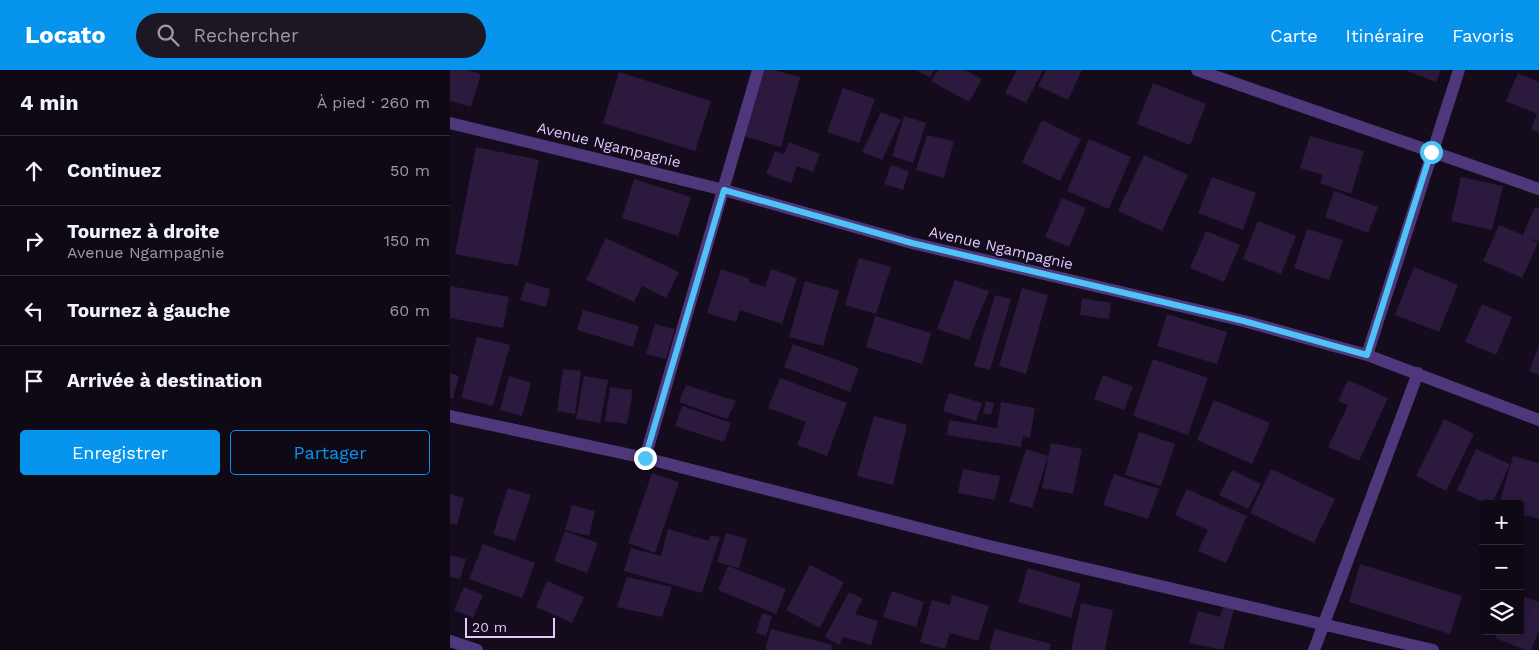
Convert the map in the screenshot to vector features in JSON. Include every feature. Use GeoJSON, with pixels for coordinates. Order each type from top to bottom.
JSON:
{"type":"FeatureCollection","features":[{"type":"Feature","properties":{"kind":"street"},"geometry":{"type":"LineString","coordinates":[[645,458],[758,70]]}},
{"type":"Feature","properties":{"kind":"street"},"geometry":{"type":"LineString","coordinates":[[1197,70],[1539,189]]}},
{"type":"Feature","properties":{"kind":"street"},"geometry":{"type":"LineString","coordinates":[[1367,355],[1459,70]]}},
{"type":"Feature","properties":{"kind":"street","name":"Avenue Ngampagnie"},"geometry":{"type":"LineString","coordinates":[[450,123],[724,190],[912,243],[1244,321],[1367,355],[1539,420]]}},
{"type":"Feature","properties":{"kind":"street"},"geometry":{"type":"LineString","coordinates":[[1314,650],[1418,373]]}},
{"type":"Feature","properties":{"kind":"street"},"geometry":{"type":"LineString","coordinates":[[450,416],[645,458],[985,545],[1433,650]]}},
{"type":"Feature","properties":{"kind":"street"},"geometry":{"type":"LineString","coordinates":[[450,642],[478,650]]}},
{"type":"Feature","properties":{"kind":"building"},"geometry":{"type":"Polygon","coordinates":[[[450,70],[468,70],[481,74],[471,107],[450,101],[450,70]]]}},
{"type":"Feature","properties":{"kind":"building"},"geometry":{"type":"Polygon","coordinates":[[[762,70],[773,70],[800,77],[781,147],[743,136],[762,70]]]}},
{"type":"Feature","properties":{"kind":"building"},"geometry":{"type":"Polygon","coordinates":[[[915,70],[934,70],[930,77],[915,70]]]}},
{"type":"Feature","properties":{"kind":"building"},"geometry":{"type":"Polygon","coordinates":[[[938,70],[965,70],[982,79],[969,102],[931,81],[938,70]]]}},
{"type":"Feature","properties":{"kind":"building"},"geometry":{"type":"Polygon","coordinates":[[[1017,70],[1043,70],[1026,103],[1005,93],[1017,70]]]}},
{"type":"Feature","properties":{"kind":"building"},"geometry":{"type":"Polygon","coordinates":[[[1046,70],[1082,70],[1068,100],[1038,86],[1046,70]]]}},
{"type":"Feature","properties":{"kind":"building"},"geometry":{"type":"Polygon","coordinates":[[[1405,70],[1441,70],[1436,82],[1405,70]]]}},
{"type":"Feature","properties":{"kind":"building"},"geometry":{"type":"Polygon","coordinates":[[[619,72],[711,101],[695,151],[603,123],[619,72]]]}},
{"type":"Feature","properties":{"kind":"building"},"geometry":{"type":"Polygon","coordinates":[[[1518,73],[1539,82],[1539,133],[1531,129],[1537,114],[1506,101],[1518,73]]]}},
{"type":"Feature","properties":{"kind":"building"},"geometry":{"type":"Polygon","coordinates":[[[1153,83],[1206,104],[1190,145],[1137,124],[1153,83]]]}},
{"type":"Feature","properties":{"kind":"building"},"geometry":{"type":"Polygon","coordinates":[[[843,88],[875,99],[859,143],[827,132],[843,88]]]}},
{"type":"Feature","properties":{"kind":"building"},"geometry":{"type":"Polygon","coordinates":[[[881,112],[901,120],[882,160],[862,152],[881,112]]]}},
{"type":"Feature","properties":{"kind":"building"},"geometry":{"type":"Polygon","coordinates":[[[904,116],[926,123],[913,163],[892,156],[904,116]]]}},
{"type":"Feature","properties":{"kind":"building"},"geometry":{"type":"Polygon","coordinates":[[[1042,120],[1081,139],[1060,181],[1022,162],[1042,120]]]}},
{"type":"Feature","properties":{"kind":"building"},"geometry":{"type":"Polygon","coordinates":[[[927,135],[954,141],[944,178],[916,170],[927,135]]]}},
{"type":"Feature","properties":{"kind":"building"},"geometry":{"type":"Polygon","coordinates":[[[1310,136],[1364,151],[1351,194],[1320,183],[1323,175],[1300,168],[1310,136]]]}},
{"type":"Feature","properties":{"kind":"building"},"geometry":{"type":"Polygon","coordinates":[[[1089,139],[1131,157],[1109,209],[1067,191],[1089,139]]]}},
{"type":"Feature","properties":{"kind":"building"},"geometry":{"type":"Polygon","coordinates":[[[789,142],[820,154],[813,172],[797,166],[791,183],[766,174],[775,151],[784,154],[789,142]]]}},
{"type":"Feature","properties":{"kind":"building"},"geometry":{"type":"Polygon","coordinates":[[[476,147],[539,160],[518,266],[455,254],[476,147]]]}},
{"type":"Feature","properties":{"kind":"building"},"geometry":{"type":"Polygon","coordinates":[[[1144,155],[1188,175],[1162,231],[1118,211],[1144,155]]]}},
{"type":"Feature","properties":{"kind":"building"},"geometry":{"type":"Polygon","coordinates":[[[891,165],[909,171],[903,190],[884,184],[891,165]]]}},
{"type":"Feature","properties":{"kind":"building"},"geometry":{"type":"Polygon","coordinates":[[[1212,177],[1256,193],[1243,230],[1198,213],[1212,177]]]}},
{"type":"Feature","properties":{"kind":"building"},"geometry":{"type":"Polygon","coordinates":[[[1461,177],[1503,186],[1492,230],[1451,221],[1461,177]]]}},
{"type":"Feature","properties":{"kind":"building"},"geometry":{"type":"Polygon","coordinates":[[[634,179],[691,197],[678,236],[622,218],[634,179]]]}},
{"type":"Feature","properties":{"kind":"building"},"geometry":{"type":"Polygon","coordinates":[[[1334,191],[1378,207],[1368,233],[1325,217],[1334,191]]]}},
{"type":"Feature","properties":{"kind":"building"},"geometry":{"type":"Polygon","coordinates":[[[1062,198],[1086,208],[1069,247],[1045,237],[1062,198]]]}},
{"type":"Feature","properties":{"kind":"building"},"geometry":{"type":"Polygon","coordinates":[[[1535,207],[1539,208],[1539,242],[1525,236],[1538,243],[1522,278],[1483,261],[1499,225],[1523,235],[1535,207]]]}},
{"type":"Feature","properties":{"kind":"building"},"geometry":{"type":"Polygon","coordinates":[[[1258,221],[1296,236],[1281,274],[1243,259],[1258,221]]]}},
{"type":"Feature","properties":{"kind":"building"},"geometry":{"type":"Polygon","coordinates":[[[1307,229],[1343,240],[1329,280],[1294,268],[1307,229]]]}},
{"type":"Feature","properties":{"kind":"building"},"geometry":{"type":"Polygon","coordinates":[[[1206,231],[1240,245],[1224,282],[1190,268],[1206,231]]]}},
{"type":"Feature","properties":{"kind":"building"},"geometry":{"type":"Polygon","coordinates":[[[606,238],[679,272],[666,298],[642,286],[634,302],[586,280],[606,238]]]}},
{"type":"Feature","properties":{"kind":"building"},"geometry":{"type":"Polygon","coordinates":[[[859,258],[891,267],[876,314],[845,305],[859,258]]]}},
{"type":"Feature","properties":{"kind":"building"},"geometry":{"type":"Polygon","coordinates":[[[1414,267],[1458,285],[1439,332],[1395,315],[1414,267]]]}},
{"type":"Feature","properties":{"kind":"building"},"geometry":{"type":"Polygon","coordinates":[[[721,269],[750,279],[749,282],[765,287],[771,269],[797,278],[782,324],[740,310],[736,322],[707,313],[721,269]]]}},
{"type":"Feature","properties":{"kind":"building"},"geometry":{"type":"Polygon","coordinates":[[[955,280],[989,291],[969,340],[937,329],[955,280]]]}},
{"type":"Feature","properties":{"kind":"building"},"geometry":{"type":"Polygon","coordinates":[[[805,281],[839,291],[823,346],[789,337],[805,281]]]}},
{"type":"Feature","properties":{"kind":"building"},"geometry":{"type":"Polygon","coordinates":[[[526,282],[550,289],[546,307],[520,300],[526,282]]]}},
{"type":"Feature","properties":{"kind":"building"},"geometry":{"type":"Polygon","coordinates":[[[450,286],[509,297],[503,328],[450,318],[450,286]]]}},
{"type":"Feature","properties":{"kind":"building"},"geometry":{"type":"Polygon","coordinates":[[[1022,288],[1048,295],[1026,374],[999,366],[1022,288]]]}},
{"type":"Feature","properties":{"kind":"building"},"geometry":{"type":"Polygon","coordinates":[[[995,295],[1011,299],[990,370],[974,366],[995,295]]]}},
{"type":"Feature","properties":{"kind":"building"},"geometry":{"type":"Polygon","coordinates":[[[1082,298],[1111,303],[1109,319],[1080,315],[1082,298]]]}},
{"type":"Feature","properties":{"kind":"building"},"geometry":{"type":"Polygon","coordinates":[[[1482,304],[1512,317],[1496,355],[1465,342],[1482,304]]]}},
{"type":"Feature","properties":{"kind":"building"},"geometry":{"type":"Polygon","coordinates":[[[583,310],[639,326],[633,347],[577,330],[583,310]]]}},
{"type":"Feature","properties":{"kind":"building"},"geometry":{"type":"Polygon","coordinates":[[[1167,314],[1227,332],[1217,364],[1157,346],[1167,314]]]}},
{"type":"Feature","properties":{"kind":"building"},"geometry":{"type":"Polygon","coordinates":[[[875,316],[931,333],[922,364],[866,347],[875,316]]]}},
{"type":"Feature","properties":{"kind":"building"},"geometry":{"type":"Polygon","coordinates":[[[655,324],[675,329],[666,359],[646,354],[655,324]]]}},
{"type":"Feature","properties":{"kind":"building"},"geometry":{"type":"Polygon","coordinates":[[[477,337],[510,345],[493,406],[461,398],[477,337]]]}},
{"type":"Feature","properties":{"kind":"building"},"geometry":{"type":"Polygon","coordinates":[[[793,344],[859,368],[850,392],[784,367],[793,344]]]}},
{"type":"Feature","properties":{"kind":"building"},"geometry":{"type":"Polygon","coordinates":[[[1539,345],[1539,375],[1529,371],[1539,345]]]}},
{"type":"Feature","properties":{"kind":"building"},"geometry":{"type":"Polygon","coordinates":[[[1153,359],[1208,378],[1188,435],[1133,416],[1153,359]]]}},
{"type":"Feature","properties":{"kind":"building"},"geometry":{"type":"Polygon","coordinates":[[[563,369],[581,371],[575,414],[557,411],[563,369]]]}},
{"type":"Feature","properties":{"kind":"building"},"geometry":{"type":"Polygon","coordinates":[[[450,373],[459,376],[453,399],[450,398],[450,373]]]}},
{"type":"Feature","properties":{"kind":"building"},"geometry":{"type":"Polygon","coordinates":[[[1103,375],[1133,387],[1124,410],[1094,399],[1103,375]]]}},
{"type":"Feature","properties":{"kind":"building"},"geometry":{"type":"Polygon","coordinates":[[[509,376],[531,383],[522,416],[500,410],[509,376]]]}},
{"type":"Feature","properties":{"kind":"building"},"geometry":{"type":"Polygon","coordinates":[[[584,376],[608,380],[600,423],[576,419],[584,376]]]}},
{"type":"Feature","properties":{"kind":"building"},"geometry":{"type":"Polygon","coordinates":[[[780,378],[847,403],[827,456],[797,445],[806,422],[768,408],[780,378]]]}},
{"type":"Feature","properties":{"kind":"building"},"geometry":{"type":"Polygon","coordinates":[[[1348,380],[1388,398],[1359,461],[1328,447],[1348,405],[1338,401],[1348,380]]]}},
{"type":"Feature","properties":{"kind":"building"},"geometry":{"type":"Polygon","coordinates":[[[686,385],[736,401],[727,419],[679,402],[686,385]]]}},
{"type":"Feature","properties":{"kind":"building"},"geometry":{"type":"Polygon","coordinates":[[[610,387],[633,390],[627,424],[605,421],[610,387]]]}},
{"type":"Feature","properties":{"kind":"building"},"geometry":{"type":"Polygon","coordinates":[[[949,393],[982,403],[976,421],[943,411],[949,393]]]}},
{"type":"Feature","properties":{"kind":"building"},"geometry":{"type":"Polygon","coordinates":[[[1214,400],[1270,423],[1252,464],[1197,440],[1214,400]]]}},
{"type":"Feature","properties":{"kind":"building"},"geometry":{"type":"Polygon","coordinates":[[[986,401],[994,403],[991,415],[983,413],[986,401]]]}},
{"type":"Feature","properties":{"kind":"building"},"geometry":{"type":"Polygon","coordinates":[[[1001,402],[1035,408],[1030,438],[1023,436],[1021,447],[947,435],[949,420],[997,428],[1001,402]]]}},
{"type":"Feature","properties":{"kind":"building"},"geometry":{"type":"Polygon","coordinates":[[[682,406],[731,423],[724,442],[675,426],[682,406]]]}},
{"type":"Feature","properties":{"kind":"building"},"geometry":{"type":"Polygon","coordinates":[[[874,416],[907,425],[893,485],[857,476],[874,416]]]}},
{"type":"Feature","properties":{"kind":"building"},"geometry":{"type":"Polygon","coordinates":[[[1444,419],[1474,434],[1446,491],[1416,476],[1444,419]]]}},
{"type":"Feature","properties":{"kind":"building"},"geometry":{"type":"Polygon","coordinates":[[[1139,432],[1175,444],[1161,486],[1125,475],[1139,432]]]}},
{"type":"Feature","properties":{"kind":"building"},"geometry":{"type":"Polygon","coordinates":[[[1051,443],[1082,449],[1073,494],[1042,488],[1051,443]]]}},
{"type":"Feature","properties":{"kind":"building"},"geometry":{"type":"Polygon","coordinates":[[[1026,449],[1048,456],[1032,508],[1009,502],[1026,449]]]}},
{"type":"Feature","properties":{"kind":"building"},"geometry":{"type":"Polygon","coordinates":[[[1476,449],[1510,464],[1494,500],[1479,500],[1457,490],[1476,449]]]}},
{"type":"Feature","properties":{"kind":"building"},"geometry":{"type":"Polygon","coordinates":[[[1513,456],[1539,463],[1539,519],[1524,515],[1524,500],[1500,500],[1513,456]]]}},
{"type":"Feature","properties":{"kind":"building"},"geometry":{"type":"Polygon","coordinates":[[[963,469],[1000,476],[995,500],[958,493],[963,469]]]}},
{"type":"Feature","properties":{"kind":"building"},"geometry":{"type":"Polygon","coordinates":[[[1271,469],[1335,499],[1314,543],[1250,513],[1271,469]]]}},
{"type":"Feature","properties":{"kind":"building"},"geometry":{"type":"Polygon","coordinates":[[[1232,470],[1261,484],[1248,509],[1219,495],[1232,470]]]}},
{"type":"Feature","properties":{"kind":"building"},"geometry":{"type":"Polygon","coordinates":[[[652,473],[679,482],[655,553],[628,543],[652,473]]]}},
{"type":"Feature","properties":{"kind":"building"},"geometry":{"type":"Polygon","coordinates":[[[1114,474],[1159,489],[1148,519],[1103,505],[1114,474]]]}},
{"type":"Feature","properties":{"kind":"building"},"geometry":{"type":"Polygon","coordinates":[[[508,488],[531,495],[515,541],[493,534],[508,488]]]}},
{"type":"Feature","properties":{"kind":"building"},"geometry":{"type":"Polygon","coordinates":[[[1187,489],[1247,516],[1226,563],[1198,551],[1208,530],[1175,515],[1187,489]]]}},
{"type":"Feature","properties":{"kind":"building"},"geometry":{"type":"Polygon","coordinates":[[[450,494],[464,498],[457,525],[450,523],[450,494]]]}},
{"type":"Feature","properties":{"kind":"building"},"geometry":{"type":"Polygon","coordinates":[[[572,505],[595,511],[589,536],[565,530],[572,505]]]}},
{"type":"Feature","properties":{"kind":"building"},"geometry":{"type":"Polygon","coordinates":[[[668,529],[709,541],[711,535],[720,537],[702,593],[624,571],[631,548],[661,556],[668,529]]]}},
{"type":"Feature","properties":{"kind":"building"},"geometry":{"type":"Polygon","coordinates":[[[565,531],[598,543],[587,573],[554,561],[565,531]]]}},
{"type":"Feature","properties":{"kind":"building"},"geometry":{"type":"Polygon","coordinates":[[[726,533],[747,539],[739,568],[717,562],[726,533]]]}},
{"type":"Feature","properties":{"kind":"building"},"geometry":{"type":"Polygon","coordinates":[[[483,544],[535,563],[522,598],[469,579],[483,544]]]}},
{"type":"Feature","properties":{"kind":"building"},"geometry":{"type":"Polygon","coordinates":[[[450,555],[466,559],[460,579],[450,577],[450,555]]]}},
{"type":"Feature","properties":{"kind":"building"},"geometry":{"type":"Polygon","coordinates":[[[1360,564],[1462,596],[1450,634],[1349,602],[1360,564]]]}},
{"type":"Feature","properties":{"kind":"building"},"geometry":{"type":"Polygon","coordinates":[[[810,565],[844,582],[820,628],[786,610],[810,565]]]}},
{"type":"Feature","properties":{"kind":"building"},"geometry":{"type":"Polygon","coordinates":[[[728,566],[786,589],[776,614],[718,590],[728,566]]]}},
{"type":"Feature","properties":{"kind":"building"},"geometry":{"type":"Polygon","coordinates":[[[1028,568],[1081,584],[1071,618],[1018,602],[1028,568]]]}},
{"type":"Feature","properties":{"kind":"building"},"geometry":{"type":"Polygon","coordinates":[[[627,577],[672,587],[662,617],[617,607],[627,577]]]}},
{"type":"Feature","properties":{"kind":"building"},"geometry":{"type":"Polygon","coordinates":[[[547,581],[584,597],[572,623],[536,607],[547,581]]]}},
{"type":"Feature","properties":{"kind":"building"},"geometry":{"type":"Polygon","coordinates":[[[464,587],[483,595],[473,618],[454,610],[464,587]]]}},
{"type":"Feature","properties":{"kind":"building"},"geometry":{"type":"Polygon","coordinates":[[[892,591],[924,602],[916,627],[883,617],[892,591]]]}},
{"type":"Feature","properties":{"kind":"building"},"geometry":{"type":"Polygon","coordinates":[[[849,592],[863,599],[855,614],[878,621],[871,645],[843,637],[839,645],[825,637],[849,592]]]}},
{"type":"Feature","properties":{"kind":"building"},"geometry":{"type":"Polygon","coordinates":[[[952,595],[989,606],[978,641],[950,633],[945,649],[920,642],[932,600],[950,605],[952,595]]]}},
{"type":"Feature","properties":{"kind":"building"},"geometry":{"type":"Polygon","coordinates":[[[1524,596],[1539,602],[1539,631],[1531,650],[1525,650],[1495,638],[1496,635],[1524,635],[1524,596]]]}},
{"type":"Feature","properties":{"kind":"building"},"geometry":{"type":"Polygon","coordinates":[[[1081,603],[1113,610],[1105,650],[1071,650],[1081,603]]]}},
{"type":"Feature","properties":{"kind":"building"},"geometry":{"type":"Polygon","coordinates":[[[1223,607],[1234,609],[1223,650],[1189,643],[1198,611],[1220,617],[1223,607]]]}},
{"type":"Feature","properties":{"kind":"building"},"geometry":{"type":"Polygon","coordinates":[[[762,613],[772,616],[766,636],[756,633],[762,613]]]}},
{"type":"Feature","properties":{"kind":"building"},"geometry":{"type":"Polygon","coordinates":[[[771,629],[832,645],[831,650],[765,650],[771,629]]]}},
{"type":"Feature","properties":{"kind":"building"},"geometry":{"type":"Polygon","coordinates":[[[995,629],[1051,644],[1049,650],[989,650],[995,629]]]}},
{"type":"Feature","properties":{"kind":"route"},"geometry":{"type":"LineString","coordinates":[[645,458],[724,190],[912,243],[1244,321],[1367,355],[1431,152]]}}]}
